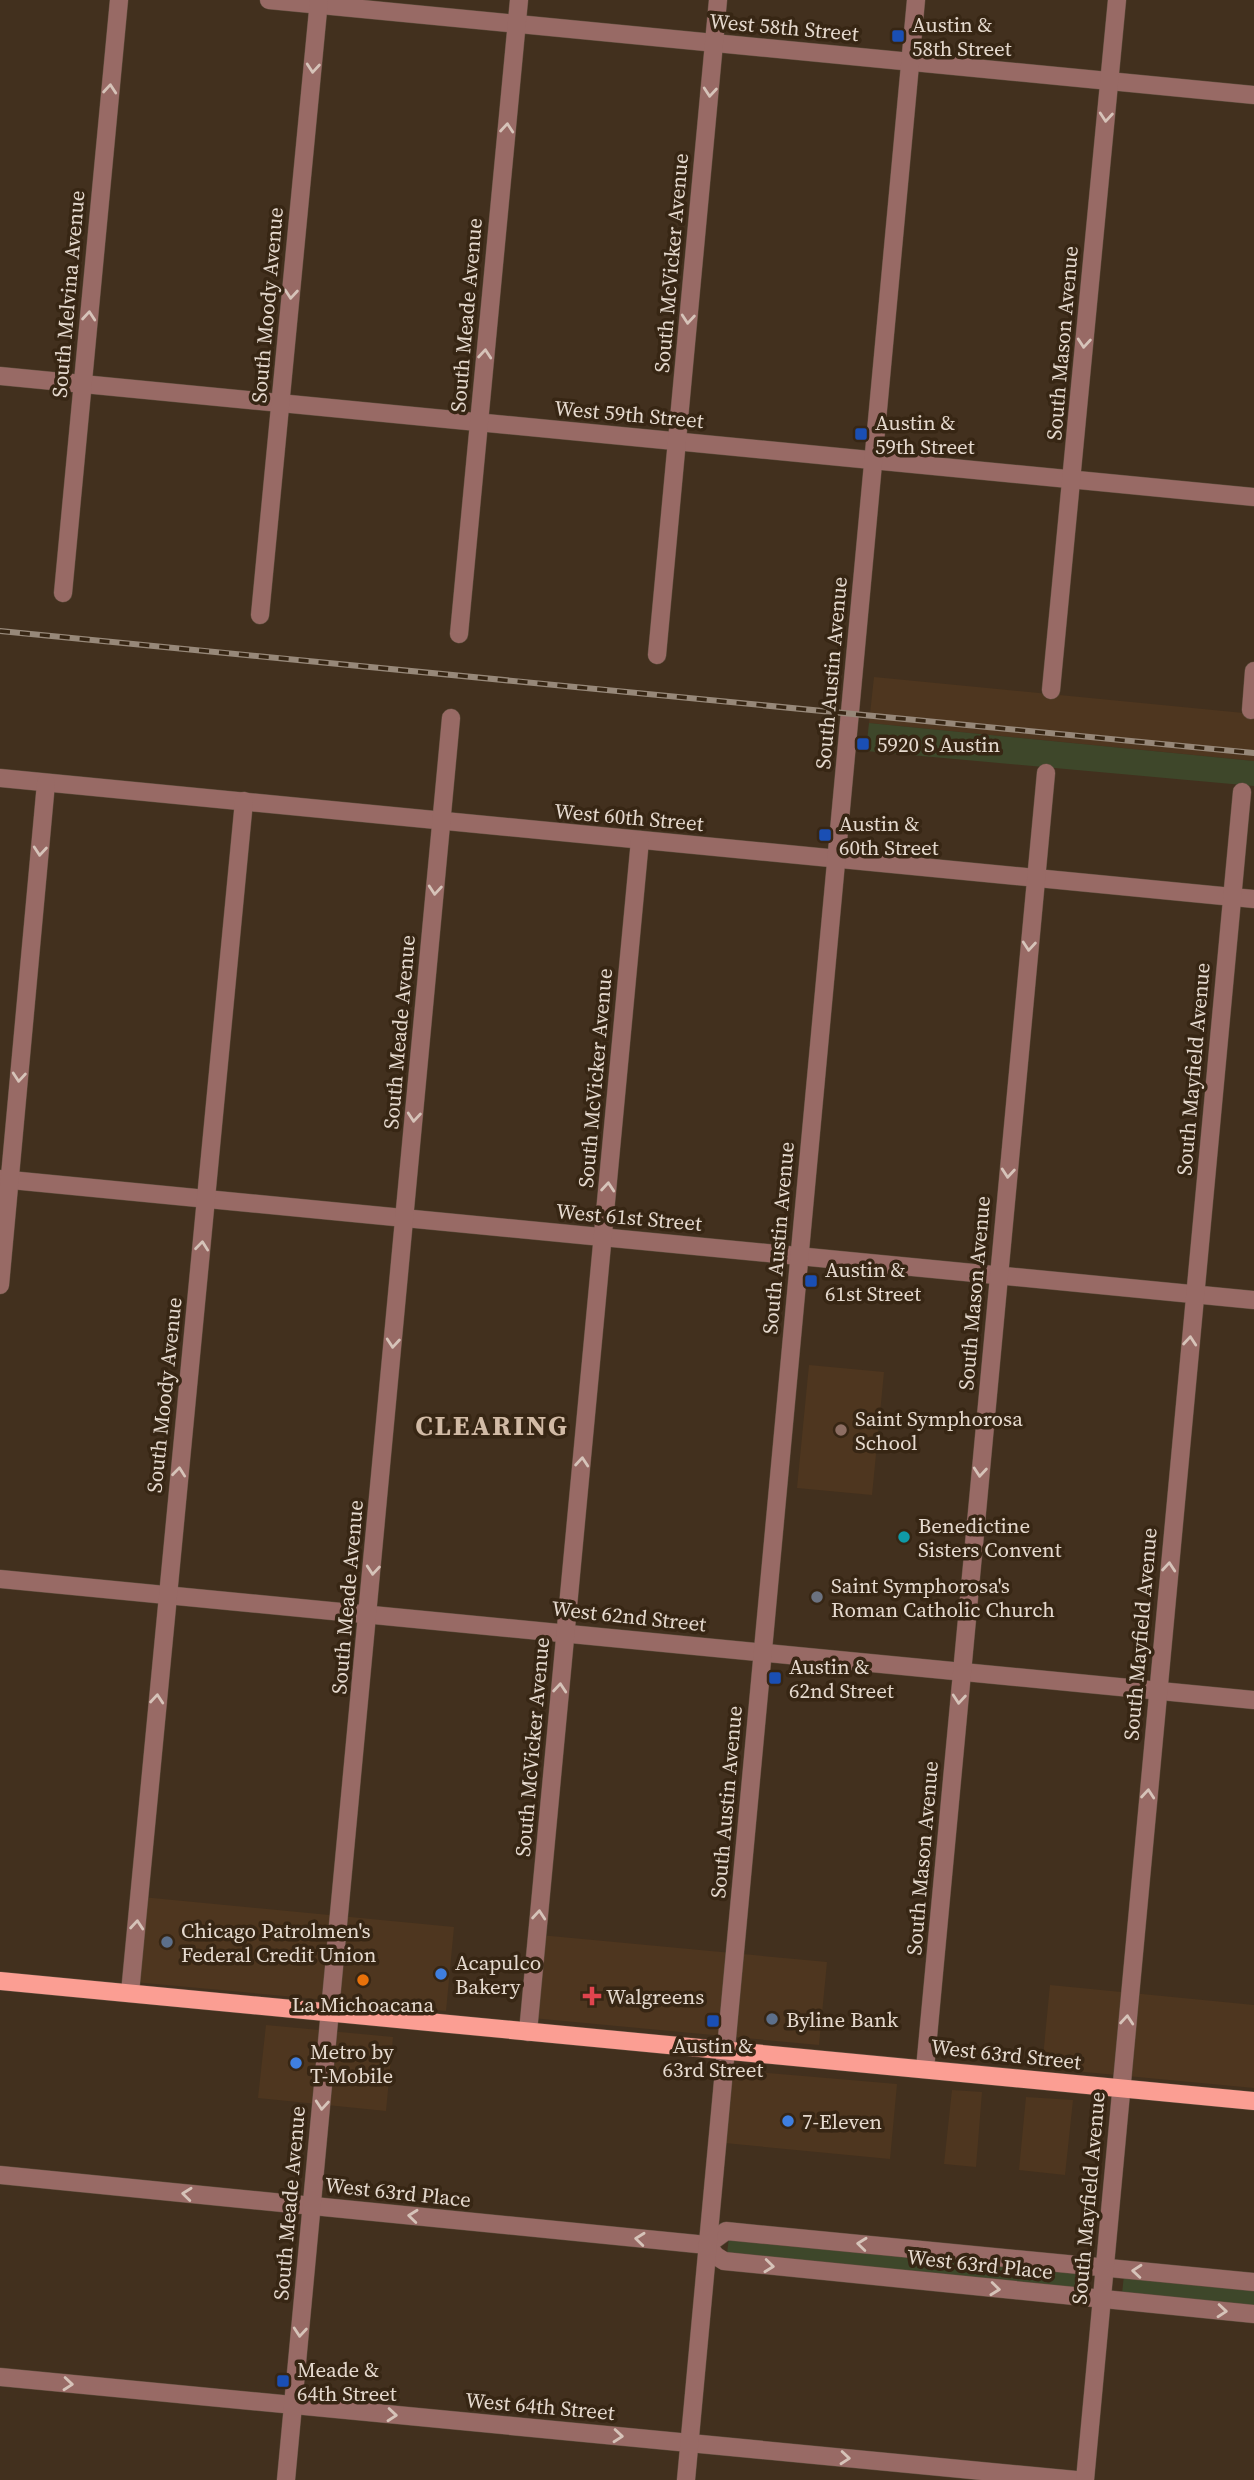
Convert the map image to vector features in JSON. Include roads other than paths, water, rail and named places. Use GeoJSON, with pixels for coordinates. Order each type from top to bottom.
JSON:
{"type":"FeatureCollection","features":[{"type":"Feature","properties":{"kind":"main road","name":"West 63rd Street"},"geometry":{"type":"LineString","coordinates":[[0,1981],[1254,2101]]}},
{"type":"Feature","properties":{"kind":"street","name":"South Melvina Avenue"},"geometry":{"type":"LineString","coordinates":[[62,593],[119,0]]}},
{"type":"Feature","properties":{"kind":"street","name":"West 58th Street"},"geometry":{"type":"LineString","coordinates":[[269,0],[319,2],[516,24],[1254,94]]}},
{"type":"Feature","properties":{"kind":"street","name":"South Meade Avenue"},"geometry":{"type":"LineString","coordinates":[[459,634],[519,0]]}},
{"type":"Feature","properties":{"kind":"street","name":"South McVicker Avenue"},"geometry":{"type":"LineString","coordinates":[[657,655],[718,0]]}},
{"type":"Feature","properties":{"kind":"street","name":"South Austin Avenue"},"geometry":{"type":"LineString","coordinates":[[686,2480],[916,0]]}},
{"type":"Feature","properties":{"kind":"street","name":"South Mason Avenue"},"geometry":{"type":"LineString","coordinates":[[1051,690],[1117,0]]}},
{"type":"Feature","properties":{"kind":"street","name":"South Moody Avenue"},"geometry":{"type":"LineString","coordinates":[[260,615],[319,2]]}},
{"type":"Feature","properties":{"kind":"street","name":"West 59th Street"},"geometry":{"type":"LineString","coordinates":[[0,376],[1254,497]]}},
{"type":"Feature","properties":{"kind":"street"},"geometry":{"type":"LineString","coordinates":[[1251,710],[1254,671]]}},
{"type":"Feature","properties":{"kind":"street","name":"South Meade Avenue"},"geometry":{"type":"LineString","coordinates":[[286,2480],[451,718]]}},
{"type":"Feature","properties":{"kind":"street","name":"South Mason Avenue"},"geometry":{"type":"LineString","coordinates":[[925,2069],[1046,773]]}},
{"type":"Feature","properties":{"kind":"street","name":"West 60th Street"},"geometry":{"type":"LineString","coordinates":[[0,778],[1254,899]]}},
{"type":"Feature","properties":{"kind":"street"},"geometry":{"type":"LineString","coordinates":[[0,1285],[5,1180],[46,783]]}},
{"type":"Feature","properties":{"kind":"street","name":"South Mayfield Avenue"},"geometry":{"type":"LineString","coordinates":[[1085,2480],[1242,792]]}},
{"type":"Feature","properties":{"kind":"street","name":"South Moody Avenue"},"geometry":{"type":"LineString","coordinates":[[130,1993],[244,802]]}},
{"type":"Feature","properties":{"kind":"street","name":"South McVicker Avenue"},"geometry":{"type":"LineString","coordinates":[[528,2032],[640,841]]}},
{"type":"Feature","properties":{"kind":"street","name":"West 61st Street"},"geometry":{"type":"LineString","coordinates":[[5,1180],[1254,1300]]}},
{"type":"Feature","properties":{"kind":"street","name":"West 62nd Street"},"geometry":{"type":"LineString","coordinates":[[0,1579],[1254,1700]]}},
{"type":"Feature","properties":{"kind":"street","name":"West 63rd Place"},"geometry":{"type":"LineString","coordinates":[[0,2175],[707,2245],[726,2231],[1254,2282]]}},
{"type":"Feature","properties":{"kind":"street","name":"West 63rd Place"},"geometry":{"type":"LineString","coordinates":[[707,2245],[724,2261],[1254,2314]]}},
{"type":"Feature","properties":{"kind":"street","name":"West 64th Street"},"geometry":{"type":"LineString","coordinates":[[0,2377],[1076,2480]]}},
{"type":"Feature","properties":{"kind":"railway"},"geometry":{"type":"LineString","coordinates":[[0,631],[1254,753]]}},
{"type":"Feature","properties":{"kind":"place","name":"Austin & 58th Street"},"geometry":{"type":"Point","coordinates":[898,36]}},
{"type":"Feature","properties":{"kind":"place","name":"Austin & 59th Street"},"geometry":{"type":"Point","coordinates":[861,434]}},
{"type":"Feature","properties":{"kind":"place","name":"5920 S Austin"},"geometry":{"type":"Point","coordinates":[863,744]}},
{"type":"Feature","properties":{"kind":"place","name":"Austin & 60th Street"},"geometry":{"type":"Point","coordinates":[825,835]}},
{"type":"Feature","properties":{"kind":"place","name":"Austin & 61st Street"},"geometry":{"type":"Point","coordinates":[811,1281]}},
{"type":"Feature","properties":{"kind":"place","name":"Saint Symphorosa School"},"geometry":{"type":"Point","coordinates":[841,1430]}},
{"type":"Feature","properties":{"kind":"place","name":"Benedictine Sisters Convent"},"geometry":{"type":"Point","coordinates":[904,1537]}},
{"type":"Feature","properties":{"kind":"place","name":"Saint Symphorosa's Roman Catholic Church"},"geometry":{"type":"Point","coordinates":[817,1597]}},
{"type":"Feature","properties":{"kind":"place","name":"Austin & 62nd Street"},"geometry":{"type":"Point","coordinates":[775,1678]}},
{"type":"Feature","properties":{"kind":"place","name":"Chicago Patrolmen's Federal Credit Union"},"geometry":{"type":"Point","coordinates":[167,1942]}},
{"type":"Feature","properties":{"kind":"place","name":"Acapulco Bakery"},"geometry":{"type":"Point","coordinates":[441,1974]}},
{"type":"Feature","properties":{"kind":"place","name":"La Michoacana"},"geometry":{"type":"Point","coordinates":[363,1980]}},
{"type":"Feature","properties":{"kind":"place","name":"Walgreens"},"geometry":{"type":"Point","coordinates":[592,1996]}},
{"type":"Feature","properties":{"kind":"place","name":"Byline Bank"},"geometry":{"type":"Point","coordinates":[772,2019]}},
{"type":"Feature","properties":{"kind":"place","name":"Austin & 63rd Street"},"geometry":{"type":"Point","coordinates":[713,2021]}},
{"type":"Feature","properties":{"kind":"place","name":"Metro by T-Mobile"},"geometry":{"type":"Point","coordinates":[296,2063]}},
{"type":"Feature","properties":{"kind":"place","name":"7-Eleven"},"geometry":{"type":"Point","coordinates":[788,2121]}},
{"type":"Feature","properties":{"kind":"place","name":"Meade & 64th Street"},"geometry":{"type":"Point","coordinates":[283,2381]}},
{"type":"Feature","properties":{"kind":"district","name":"CLEARING"},"geometry":{"type":"Point","coordinates":[492,1425]}}]}
